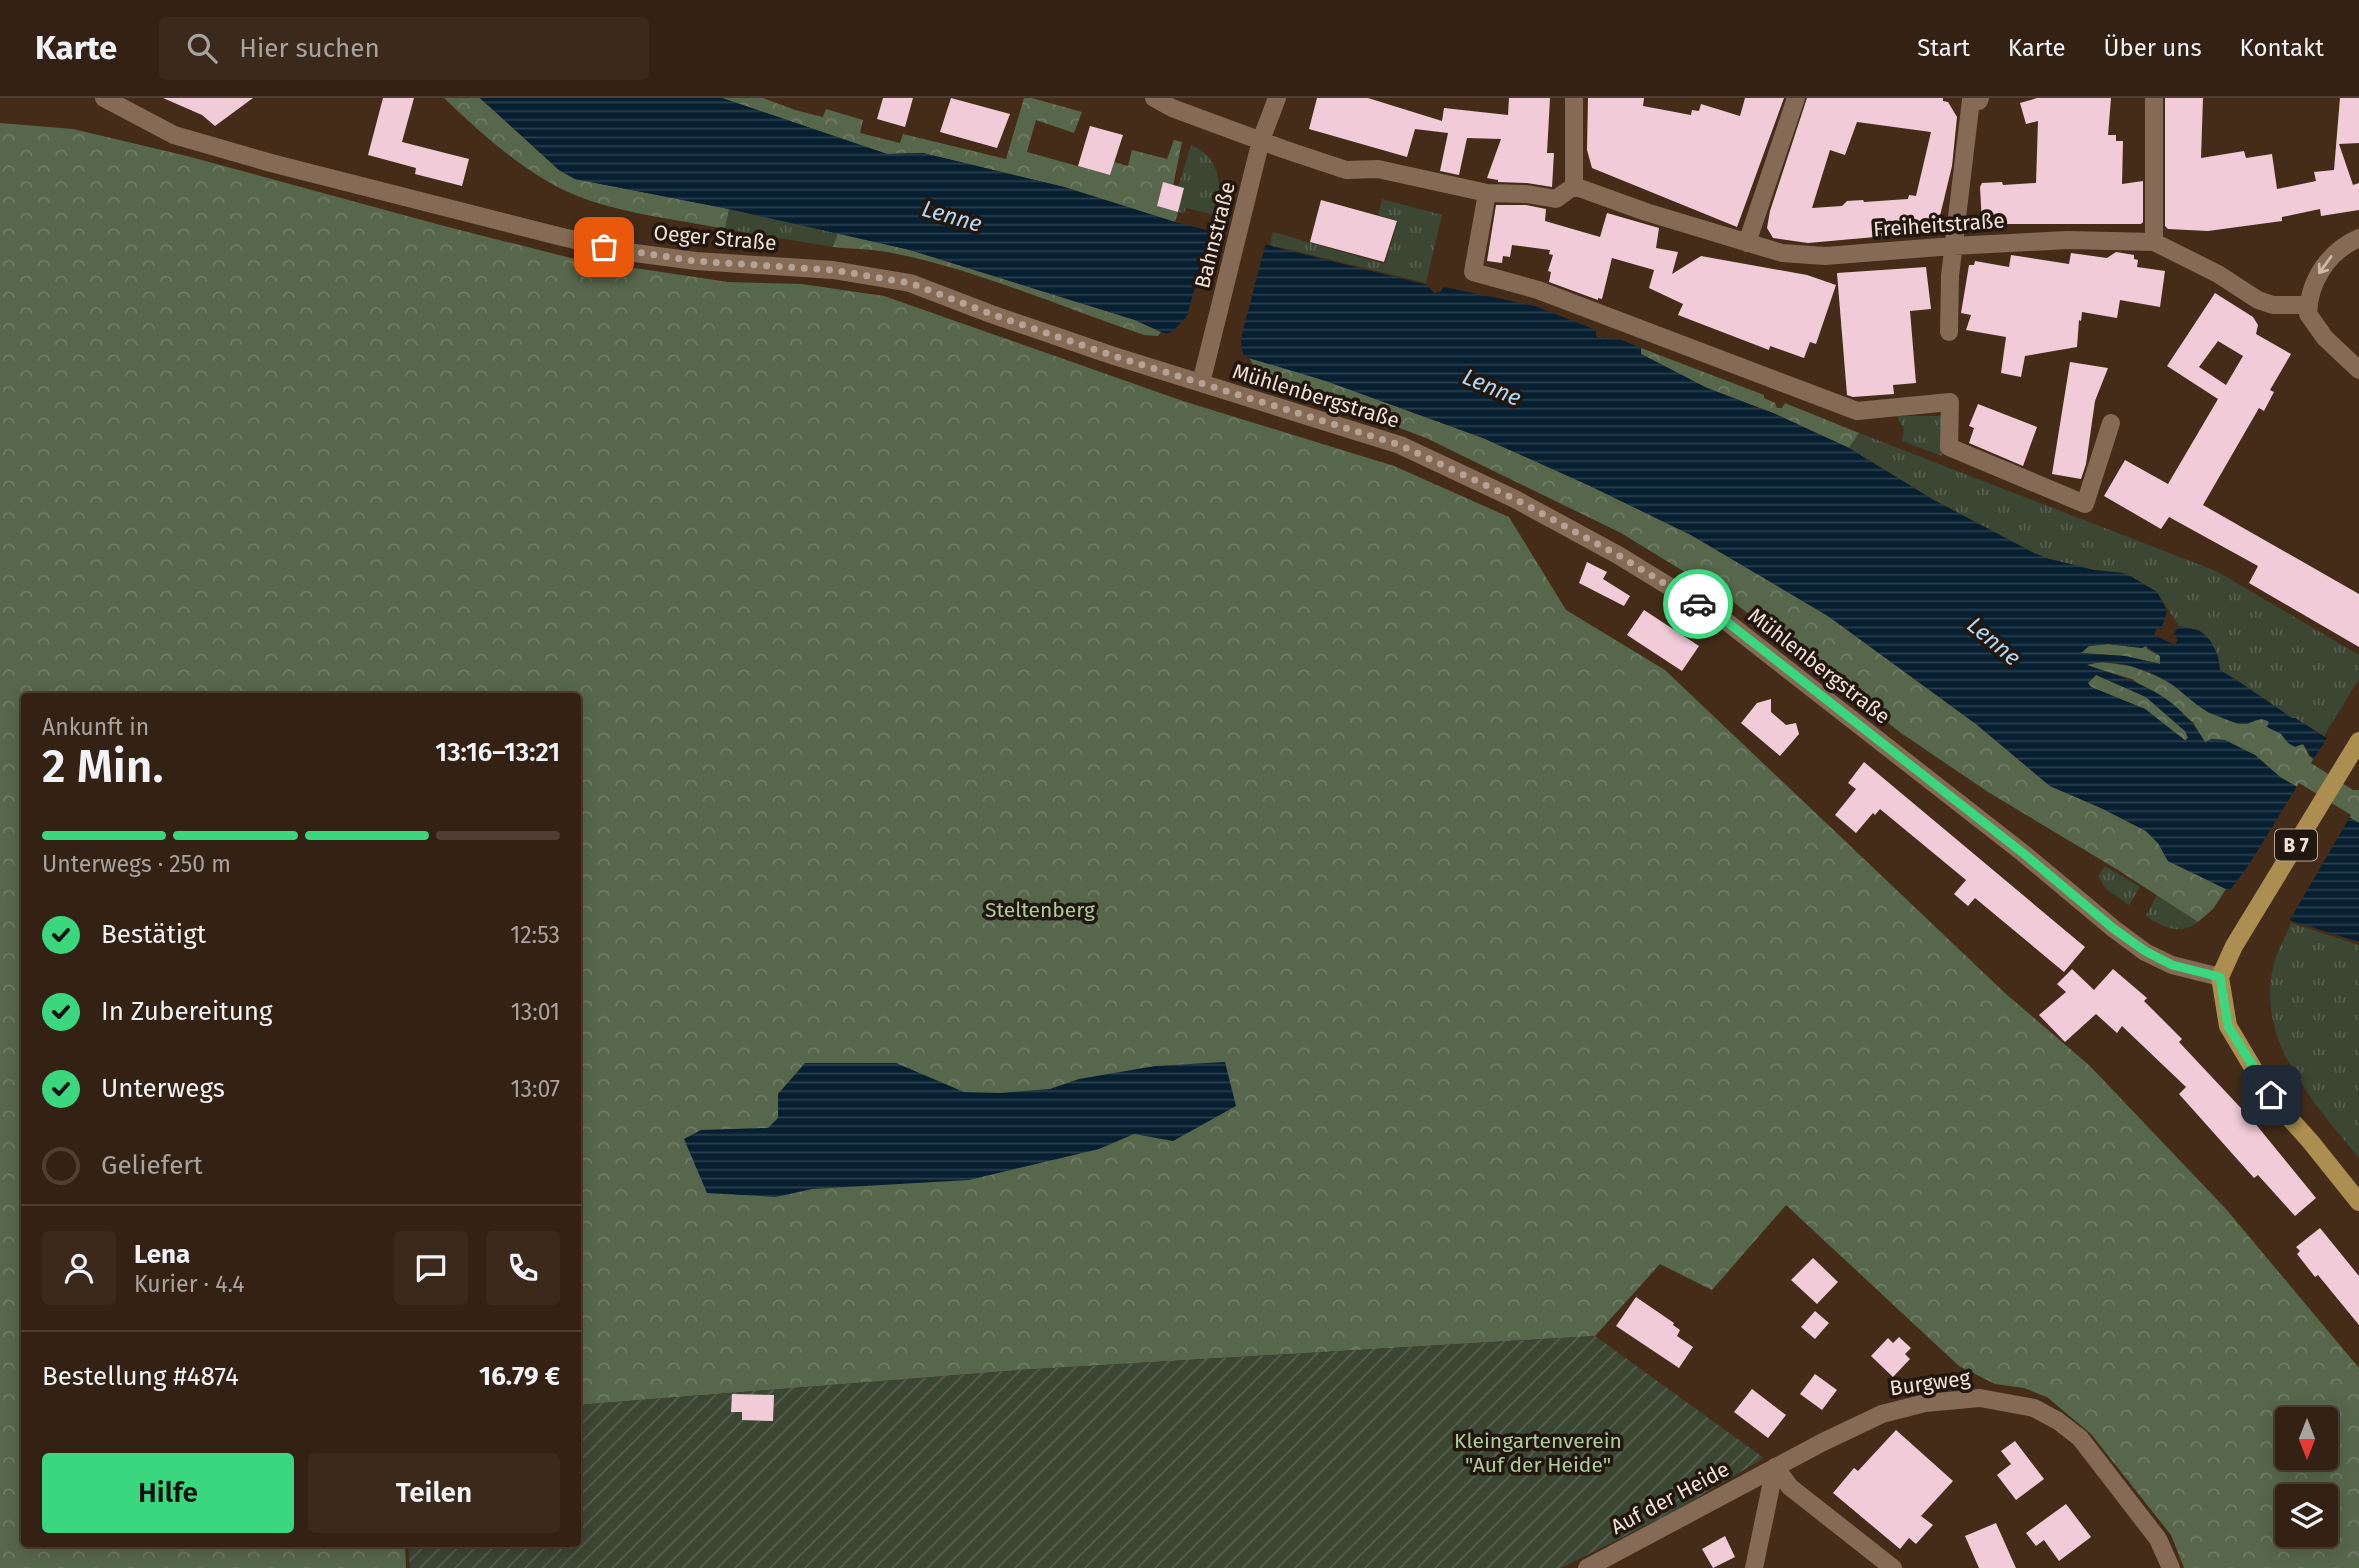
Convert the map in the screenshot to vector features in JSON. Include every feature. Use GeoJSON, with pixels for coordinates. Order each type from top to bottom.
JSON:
{"type":"FeatureCollection","features":[{"type":"Feature","properties":{"kind":"main road","name":"B 7"},"geometry":{"type":"LineString","coordinates":[[2220,977],[2234,946],[2359,741]]}},
{"type":"Feature","properties":{"kind":"main road"},"geometry":{"type":"LineString","coordinates":[[2220,977],[2228,1026],[2259,1078],[2359,1202]]}},
{"type":"Feature","properties":{"kind":"street","name":"Oeger Straße"},"geometry":{"type":"LineString","coordinates":[[104,98],[174,135],[281,166],[627,252],[682,259],[833,270],[910,283],[991,314],[1201,383]]}},
{"type":"Feature","properties":{"kind":"street"},"geometry":{"type":"LineString","coordinates":[[1154,98],[1172,108],[1346,170],[1378,169],[1487,193],[1527,194],[1556,199],[1574,186],[1574,98]]}},
{"type":"Feature","properties":{"kind":"street","name":"Bahnstraße"},"geometry":{"type":"LineString","coordinates":[[1201,383],[1261,140],[1277,98]]}},
{"type":"Feature","properties":{"kind":"street"},"geometry":{"type":"LineString","coordinates":[[1747,243],[1796,98]]}},
{"type":"Feature","properties":{"kind":"street"},"geometry":{"type":"LineString","coordinates":[[1949,332],[1953,246],[1971,100],[1979,102],[1980,98]]}},
{"type":"Feature","properties":{"kind":"street"},"geometry":{"type":"LineString","coordinates":[[2154,98],[2154,242]]}},
{"type":"Feature","properties":{"kind":"street","name":"Freiheitstraße"},"geometry":{"type":"LineString","coordinates":[[1574,186],[1646,212],[1782,253],[1825,256],[2068,240],[2154,242],[2218,274],[2258,300],[2273,305],[2308,306]]}},
{"type":"Feature","properties":{"kind":"street"},"geometry":{"type":"LineString","coordinates":[[1487,193],[1473,272],[1538,290],[1857,411],[1950,402],[1949,447],[2085,505],[2111,424]]}},
{"type":"Feature","properties":{"kind":"street"},"geometry":{"type":"LineString","coordinates":[[2359,238],[2340,247],[2321,269],[2308,306],[2308,314],[2325,338],[2359,370]]}},
{"type":"Feature","properties":{"kind":"street","name":"Mühlenbergstraße"},"geometry":{"type":"LineString","coordinates":[[1201,383],[1400,445],[1515,499],[1618,555],[1727,622],[2145,951],[2172,965],[2220,977]]}},
{"type":"Feature","properties":{"kind":"street","name":"Burgweg"},"geometry":{"type":"LineString","coordinates":[[1775,1467],[1882,1413],[1925,1403],[1980,1398],[2034,1408],[2059,1421],[2080,1438],[2158,1539],[2171,1568]]}},
{"type":"Feature","properties":{"kind":"street"},"geometry":{"type":"LineString","coordinates":[[1754,1568],[1775,1467]]}},
{"type":"Feature","properties":{"kind":"street"},"geometry":{"type":"LineString","coordinates":[[1775,1467],[1790,1487],[1893,1568]]}},
{"type":"Feature","properties":{"kind":"street","name":"Auf der Heide"},"geometry":{"type":"LineString","coordinates":[[1587,1568],[1775,1467]]}},
{"type":"Feature","properties":{"kind":"green space"},"geometry":{"type":"Polygon","coordinates":[[[444,98],[480,98],[559,170],[575,179],[729,209],[725,229],[622,210],[568,192],[529,170],[476,128],[444,98]]]}},
{"type":"Feature","properties":{"kind":"green space"},"geometry":{"type":"Polygon","coordinates":[[[722,98],[763,98],[823,117],[826,109],[863,120],[860,133],[900,143],[903,134],[1006,159],[1024,98],[1032,98],[1082,112],[1074,133],[1036,120],[1027,152],[1110,175],[1114,162],[1128,166],[1132,150],[1167,159],[1174,140],[1182,142],[1173,186],[1163,183],[1157,206],[1178,212],[1175,222],[1064,187],[923,153],[887,154],[722,98]]]}},
{"type":"Feature","properties":{"kind":"green space","name":"Steltenberg"},"geometry":{"type":"Polygon","coordinates":[[[0,123],[73,129],[187,156],[575,259],[728,282],[802,284],[884,296],[1183,401],[1394,466],[1509,517],[1566,610],[1665,670],[2005,993],[2090,1066],[2226,1209],[2359,1368],[2359,1568],[2184,1568],[2171,1535],[2091,1434],[2047,1397],[2024,1388],[1995,1384],[1959,1366],[1786,1205],[1712,1290],[1660,1264],[1595,1336],[1020,1370],[581,1405],[581,693],[21,693],[21,1547],[405,1547],[406,1568],[0,1568],[0,123]]]}},
{"type":"Feature","properties":{"kind":"green space"},"geometry":{"type":"Polygon","coordinates":[[[1191,145],[1201,150],[1214,165],[1219,184],[1215,215],[1186,208],[1184,213],[1178,212],[1184,189],[1178,187],[1191,145]]]}},
{"type":"Feature","properties":{"kind":"green space"},"geometry":{"type":"Polygon","coordinates":[[[1382,199],[1442,215],[1426,283],[1270,245],[1273,232],[1385,264],[1398,221],[1378,215],[1382,199]]]}},
{"type":"Feature","properties":{"kind":"green space"},"geometry":{"type":"Polygon","coordinates":[[[729,209],[838,233],[833,247],[725,229],[729,209]]]}},
{"type":"Feature","properties":{"kind":"green space"},"geometry":{"type":"Polygon","coordinates":[[[838,233],[910,250],[1135,320],[1161,332],[1158,336],[1144,335],[988,279],[924,260],[885,252],[833,247],[838,233]]]}},
{"type":"Feature","properties":{"kind":"green space"},"geometry":{"type":"Polygon","coordinates":[[[1641,348],[1764,395],[1764,398],[1775,403],[1777,408],[1782,408],[1785,403],[1859,433],[1849,448],[1773,413],[1707,388],[1641,354],[1641,348]]]}},
{"type":"Feature","properties":{"kind":"green space"},"geometry":{"type":"Polygon","coordinates":[[[1248,356],[1483,438],[1691,535],[1828,616],[1976,724],[2050,786],[2146,831],[2158,843],[2168,861],[2226,889],[2213,909],[2198,922],[2118,870],[1988,792],[1901,733],[1732,601],[1621,533],[1426,438],[1259,375],[1248,356]]]}},
{"type":"Feature","properties":{"kind":"green space"},"geometry":{"type":"Polygon","coordinates":[[[1897,416],[1947,416],[1942,456],[1902,441],[1904,429],[1897,416]]]}},
{"type":"Feature","properties":{"kind":"green space"},"geometry":{"type":"Polygon","coordinates":[[[1859,433],[2216,571],[2359,655],[2359,679],[2324,736],[2219,670],[2199,630],[2179,626],[2157,592],[2123,573],[2094,570],[2046,558],[1932,499],[1849,448],[1859,433]]]}},
{"type":"Feature","properties":{"kind":"green space"},"geometry":{"type":"Polygon","coordinates":[[[2108,644],[2142,648],[2146,646],[2160,656],[2161,664],[2125,656],[2081,653],[2089,646],[2108,644]]]}},
{"type":"Feature","properties":{"kind":"green space"},"geometry":{"type":"Polygon","coordinates":[[[2102,662],[2130,666],[2152,674],[2171,683],[2209,713],[2238,724],[2264,718],[2303,743],[2309,756],[2359,787],[2359,823],[2280,777],[2255,755],[2205,743],[2193,722],[2132,679],[2085,665],[2102,662]]]}},
{"type":"Feature","properties":{"kind":"green space"},"geometry":{"type":"Polygon","coordinates":[[[2096,675],[2146,697],[2185,731],[2188,737],[2185,741],[2145,709],[2091,687],[2087,683],[2096,675]]]}},
{"type":"Feature","properties":{"kind":"green space"},"geometry":{"type":"Polygon","coordinates":[[[2105,866],[2140,887],[2129,905],[2106,889],[2098,876],[2105,866]]]}},
{"type":"Feature","properties":{"kind":"green space"},"geometry":{"type":"Polygon","coordinates":[[[2157,895],[2198,922],[2185,929],[2158,924],[2146,916],[2157,895]]]}},
{"type":"Feature","properties":{"kind":"green space"},"geometry":{"type":"Polygon","coordinates":[[[2291,923],[2359,945],[2359,1158],[2307,1092],[2280,1044],[2270,991],[2274,963],[2291,923]]]}},
{"type":"Feature","properties":{"kind":"green space","name":"Kleingartenverein \"Auf der Heide\""},"geometry":{"type":"Polygon","coordinates":[[[1595,1336],[1764,1458],[1675,1511],[1561,1568],[410,1568],[408,1547],[581,1547],[581,1405],[1020,1370],[1595,1336]]]}},
{"type":"Feature","properties":{"kind":"water","name":"Lenne"},"geometry":{"type":"Polygon","coordinates":[[[480,98],[722,98],[887,154],[923,153],[1064,187],[1175,222],[1427,285],[1434,293],[1440,292],[1444,287],[1535,306],[1596,330],[1599,339],[1617,338],[1641,348],[1641,354],[1707,388],[1773,413],[1849,448],[1932,499],[2034,553],[2094,570],[2123,573],[2157,592],[2167,611],[2161,630],[2157,628],[2154,635],[2175,645],[2178,639],[2173,635],[2179,626],[2195,629],[2206,636],[2214,647],[2220,670],[2330,740],[2314,761],[2303,744],[2295,747],[2288,743],[2281,734],[2267,727],[2269,722],[2265,720],[2241,724],[2224,719],[2203,709],[2165,680],[2132,666],[2108,662],[2087,665],[2139,684],[2168,700],[2181,711],[2205,742],[2212,739],[2225,740],[2255,755],[2280,777],[2359,823],[2359,942],[2292,921],[2168,861],[2158,843],[2146,831],[2050,786],[1976,724],[1828,616],[1691,535],[1483,438],[1326,381],[1161,332],[1135,320],[910,250],[729,209],[575,179],[559,170],[480,98]],[[2108,644],[2089,646],[2081,653],[2125,656],[2160,664],[2160,656],[2146,646],[2142,648],[2108,644]],[[2096,675],[2088,683],[2091,687],[2145,709],[2186,741],[2188,738],[2185,731],[2146,697],[2096,675]]]}},
{"type":"Feature","properties":{"kind":"water"},"geometry":{"type":"Polygon","coordinates":[[[1225,1062],[1236,1106],[1173,1141],[1134,1134],[1099,1149],[969,1180],[812,1189],[776,1197],[707,1193],[684,1139],[701,1130],[768,1128],[778,1118],[778,1094],[805,1063],[896,1063],[964,1092],[1001,1093],[1050,1089],[1079,1079],[1155,1066],[1225,1062]]]}},
{"type":"Feature","properties":{"kind":"pier"},"geometry":{"type":"Polygon","coordinates":[[[1211,228],[1266,243],[1242,334],[1241,347],[1245,359],[1162,336],[1174,330],[1187,316],[1211,228]]]}},
{"type":"Feature","properties":{"kind":"pier"},"geometry":{"type":"Polygon","coordinates":[[[2329,735],[2359,750],[2359,790],[2353,790],[2311,763],[2329,735]]]}},
{"type":"Feature","properties":{"kind":"pier"},"geometry":{"type":"Polygon","coordinates":[[[2299,783],[2351,815],[2288,923],[2227,894],[2250,863],[2299,783]]]}},
{"type":"Feature","properties":{"kind":"building"},"geometry":{"type":"Polygon","coordinates":[[[163,98],[253,98],[215,126],[202,115],[163,98]]]}},
{"type":"Feature","properties":{"kind":"building"},"geometry":{"type":"Polygon","coordinates":[[[383,98],[414,98],[402,142],[469,159],[462,186],[415,174],[416,168],[368,155],[383,98]]]}},
{"type":"Feature","properties":{"kind":"building"},"geometry":{"type":"Polygon","coordinates":[[[883,98],[913,98],[905,127],[877,119],[883,98]]]}},
{"type":"Feature","properties":{"kind":"building"},"geometry":{"type":"Polygon","coordinates":[[[951,98],[1010,114],[997,148],[940,132],[951,98]]]}},
{"type":"Feature","properties":{"kind":"building"},"geometry":{"type":"Polygon","coordinates":[[[1317,98],[1368,98],[1442,121],[1444,108],[1508,115],[1509,98],[1550,98],[1547,153],[1554,153],[1552,187],[1498,182],[1487,178],[1501,139],[1467,138],[1459,175],[1440,171],[1448,133],[1415,129],[1407,157],[1309,129],[1317,98]]]}},
{"type":"Feature","properties":{"kind":"building"},"geometry":{"type":"Polygon","coordinates":[[[1588,98],[1644,98],[1643,106],[1691,115],[1692,110],[1699,111],[1701,104],[1740,116],[1745,98],[1784,98],[1737,227],[1592,168],[1587,150],[1588,98]]]}},
{"type":"Feature","properties":{"kind":"building"},"geometry":{"type":"Polygon","coordinates":[[[1807,98],[1943,98],[1957,117],[1952,166],[1938,224],[1931,232],[1808,243],[1773,238],[1767,228],[1770,211],[1807,98]],[[1857,122],[1845,155],[1830,150],[1812,208],[1842,206],[1847,201],[1908,199],[1909,195],[1916,196],[1931,132],[1857,122]]]}},
{"type":"Feature","properties":{"kind":"building"},"geometry":{"type":"Polygon","coordinates":[[[2037,98],[2111,98],[2108,135],[2116,135],[2116,141],[2123,141],[2122,184],[2143,181],[2141,224],[1982,224],[1982,183],[2036,183],[2038,121],[2026,124],[2020,103],[2037,98]]]}},
{"type":"Feature","properties":{"kind":"building"},"geometry":{"type":"Polygon","coordinates":[[[2165,98],[2203,98],[2201,158],[2244,151],[2246,158],[2272,154],[2277,189],[2316,181],[2314,172],[2334,170],[2340,98],[2359,98],[2359,143],[2339,144],[2353,185],[2359,183],[2359,210],[2321,216],[2320,209],[2282,217],[2282,221],[2208,231],[2168,229],[2165,226],[2165,98]]]}},
{"type":"Feature","properties":{"kind":"building"},"geometry":{"type":"Polygon","coordinates":[[[1090,126],[1123,135],[1110,175],[1078,166],[1090,126]]]}},
{"type":"Feature","properties":{"kind":"building"},"geometry":{"type":"Polygon","coordinates":[[[1163,182],[1184,188],[1178,212],[1157,206],[1163,182]]]}},
{"type":"Feature","properties":{"kind":"building"},"geometry":{"type":"Polygon","coordinates":[[[1321,200],[1397,221],[1384,262],[1310,242],[1321,200]]]}},
{"type":"Feature","properties":{"kind":"building"},"geometry":{"type":"Polygon","coordinates":[[[1496,205],[1526,205],[1546,209],[1545,221],[1600,237],[1607,213],[1659,228],[1656,248],[1678,252],[1672,274],[1701,256],[1807,275],[1836,285],[1816,344],[1810,342],[1804,358],[1770,346],[1769,350],[1678,315],[1683,304],[1649,288],[1654,270],[1612,258],[1602,299],[1598,300],[1549,282],[1551,272],[1548,271],[1553,255],[1549,254],[1550,250],[1512,245],[1510,257],[1503,256],[1502,263],[1487,261],[1496,205]]]}},
{"type":"Feature","properties":{"kind":"building"},"geometry":{"type":"Polygon","coordinates":[[[2116,252],[2134,255],[2134,259],[2138,260],[2137,267],[2165,271],[2160,307],[2120,300],[2117,318],[2082,312],[2077,347],[2025,356],[2021,377],[2001,373],[2006,337],[1966,330],[1971,315],[1961,313],[1969,265],[1974,265],[1975,261],[2009,267],[2011,255],[2069,264],[2071,253],[2107,258],[2116,252]]]}},
{"type":"Feature","properties":{"kind":"building"},"geometry":{"type":"Polygon","coordinates":[[[1926,267],[1931,309],[1910,311],[1916,383],[1893,385],[1894,394],[1853,397],[1847,395],[1837,273],[1926,267]]]}},
{"type":"Feature","properties":{"kind":"building"},"geometry":{"type":"Polygon","coordinates":[[[2215,293],[2253,317],[2258,325],[2256,334],[2291,354],[2270,390],[2274,392],[2264,411],[2259,408],[2203,505],[2359,594],[2359,647],[2249,583],[2258,566],[2169,517],[2161,529],[2104,496],[2125,460],[2168,484],[2218,399],[2167,366],[2215,293]],[[2218,341],[2199,367],[2226,385],[2243,356],[2218,341]]]}},
{"type":"Feature","properties":{"kind":"building"},"geometry":{"type":"Polygon","coordinates":[[[2070,362],[2108,368],[2095,401],[2086,464],[2081,479],[2052,474],[2070,362]]]}},
{"type":"Feature","properties":{"kind":"building"},"geometry":{"type":"Polygon","coordinates":[[[1978,404],[2037,427],[2023,466],[1969,443],[1974,428],[1969,426],[1978,404]]]}},
{"type":"Feature","properties":{"kind":"building"},"geometry":{"type":"Polygon","coordinates":[[[1587,562],[1607,572],[1603,579],[1630,596],[1624,606],[1579,583],[1587,562]]]}},
{"type":"Feature","properties":{"kind":"building"},"geometry":{"type":"Polygon","coordinates":[[[1644,610],[1699,646],[1682,671],[1627,635],[1644,610]]]}},
{"type":"Feature","properties":{"kind":"building"},"geometry":{"type":"Polygon","coordinates":[[[1771,699],[1771,712],[1786,725],[1796,723],[1799,734],[1780,756],[1741,723],[1757,703],[1771,699]]]}},
{"type":"Feature","properties":{"kind":"building"},"geometry":{"type":"Polygon","coordinates":[[[1864,762],[2085,947],[2064,972],[1975,898],[1968,906],[1954,894],[1966,880],[1880,809],[1875,815],[1873,813],[1856,833],[1835,815],[1856,789],[1848,783],[1864,762]]]}},
{"type":"Feature","properties":{"kind":"building"},"geometry":{"type":"Polygon","coordinates":[[[2072,969],[2094,990],[2113,969],[2147,998],[2144,1001],[2182,1039],[2179,1042],[2254,1122],[2316,1198],[2295,1216],[2258,1175],[2254,1178],[2179,1094],[2186,1087],[2122,1026],[2117,1033],[2096,1014],[2065,1042],[2039,1015],[2066,992],[2057,984],[2072,969]]]}},
{"type":"Feature","properties":{"kind":"building"},"geometry":{"type":"Polygon","coordinates":[[[2320,1228],[2359,1276],[2359,1325],[2297,1254],[2300,1251],[2296,1247],[2320,1228]]]}},
{"type":"Feature","properties":{"kind":"building"},"geometry":{"type":"Polygon","coordinates":[[[1813,1258],[1838,1282],[1817,1304],[1791,1280],[1813,1258]]]}},
{"type":"Feature","properties":{"kind":"building"},"geometry":{"type":"Polygon","coordinates":[[[1636,1297],[1674,1323],[1680,1330],[1677,1336],[1693,1347],[1679,1368],[1616,1326],[1636,1297]]]}},
{"type":"Feature","properties":{"kind":"building"},"geometry":{"type":"Polygon","coordinates":[[[1815,1311],[1829,1323],[1815,1339],[1801,1327],[1815,1311]]]}},
{"type":"Feature","properties":{"kind":"building"},"geometry":{"type":"Polygon","coordinates":[[[1899,1337],[1911,1348],[1905,1354],[1910,1359],[1893,1377],[1871,1356],[1888,1338],[1893,1343],[1899,1337]]]}},
{"type":"Feature","properties":{"kind":"building"},"geometry":{"type":"Polygon","coordinates":[[[1815,1374],[1837,1390],[1822,1410],[1800,1394],[1815,1374]]]}},
{"type":"Feature","properties":{"kind":"building"},"geometry":{"type":"Polygon","coordinates":[[[1752,1389],[1786,1415],[1768,1438],[1734,1412],[1752,1389]]]}},
{"type":"Feature","properties":{"kind":"building"},"geometry":{"type":"Polygon","coordinates":[[[732,1394],[774,1395],[773,1421],[742,1420],[742,1412],[731,1412],[732,1394]]]}},
{"type":"Feature","properties":{"kind":"building"},"geometry":{"type":"Polygon","coordinates":[[[1896,1430],[1953,1481],[1921,1516],[1933,1525],[1916,1544],[1909,1538],[1900,1549],[1833,1493],[1854,1468],[1858,1471],[1896,1430]]]}},
{"type":"Feature","properties":{"kind":"building"},"geometry":{"type":"Polygon","coordinates":[[[2015,1441],[2044,1479],[2016,1500],[1997,1475],[2011,1464],[2001,1451],[2015,1441]]]}},
{"type":"Feature","properties":{"kind":"building"},"geometry":{"type":"Polygon","coordinates":[[[2066,1504],[2091,1537],[2059,1561],[2044,1540],[2036,1546],[2026,1533],[2066,1504]]]}},
{"type":"Feature","properties":{"kind":"building"},"geometry":{"type":"Polygon","coordinates":[[[1996,1523],[2016,1568],[1979,1568],[1965,1536],[1996,1523]]]}},
{"type":"Feature","properties":{"kind":"building"},"geometry":{"type":"Polygon","coordinates":[[[1725,1536],[1735,1557],[1713,1568],[1702,1549],[1725,1536]]]}},
{"type":"Feature","properties":{"kind":"way so far"},"geometry":{"type":"LineString","coordinates":[[604,247],[695,261],[833,270],[910,283],[1114,356],[1400,445],[1515,499],[1618,555],[1698,604]]}},
{"type":"Feature","properties":{"kind":"route"},"geometry":{"type":"LineString","coordinates":[[1698,604],[1727,622],[2023,853],[2114,929],[2145,951],[2172,965],[2220,977],[2228,1026],[2271,1095]]}}]}
